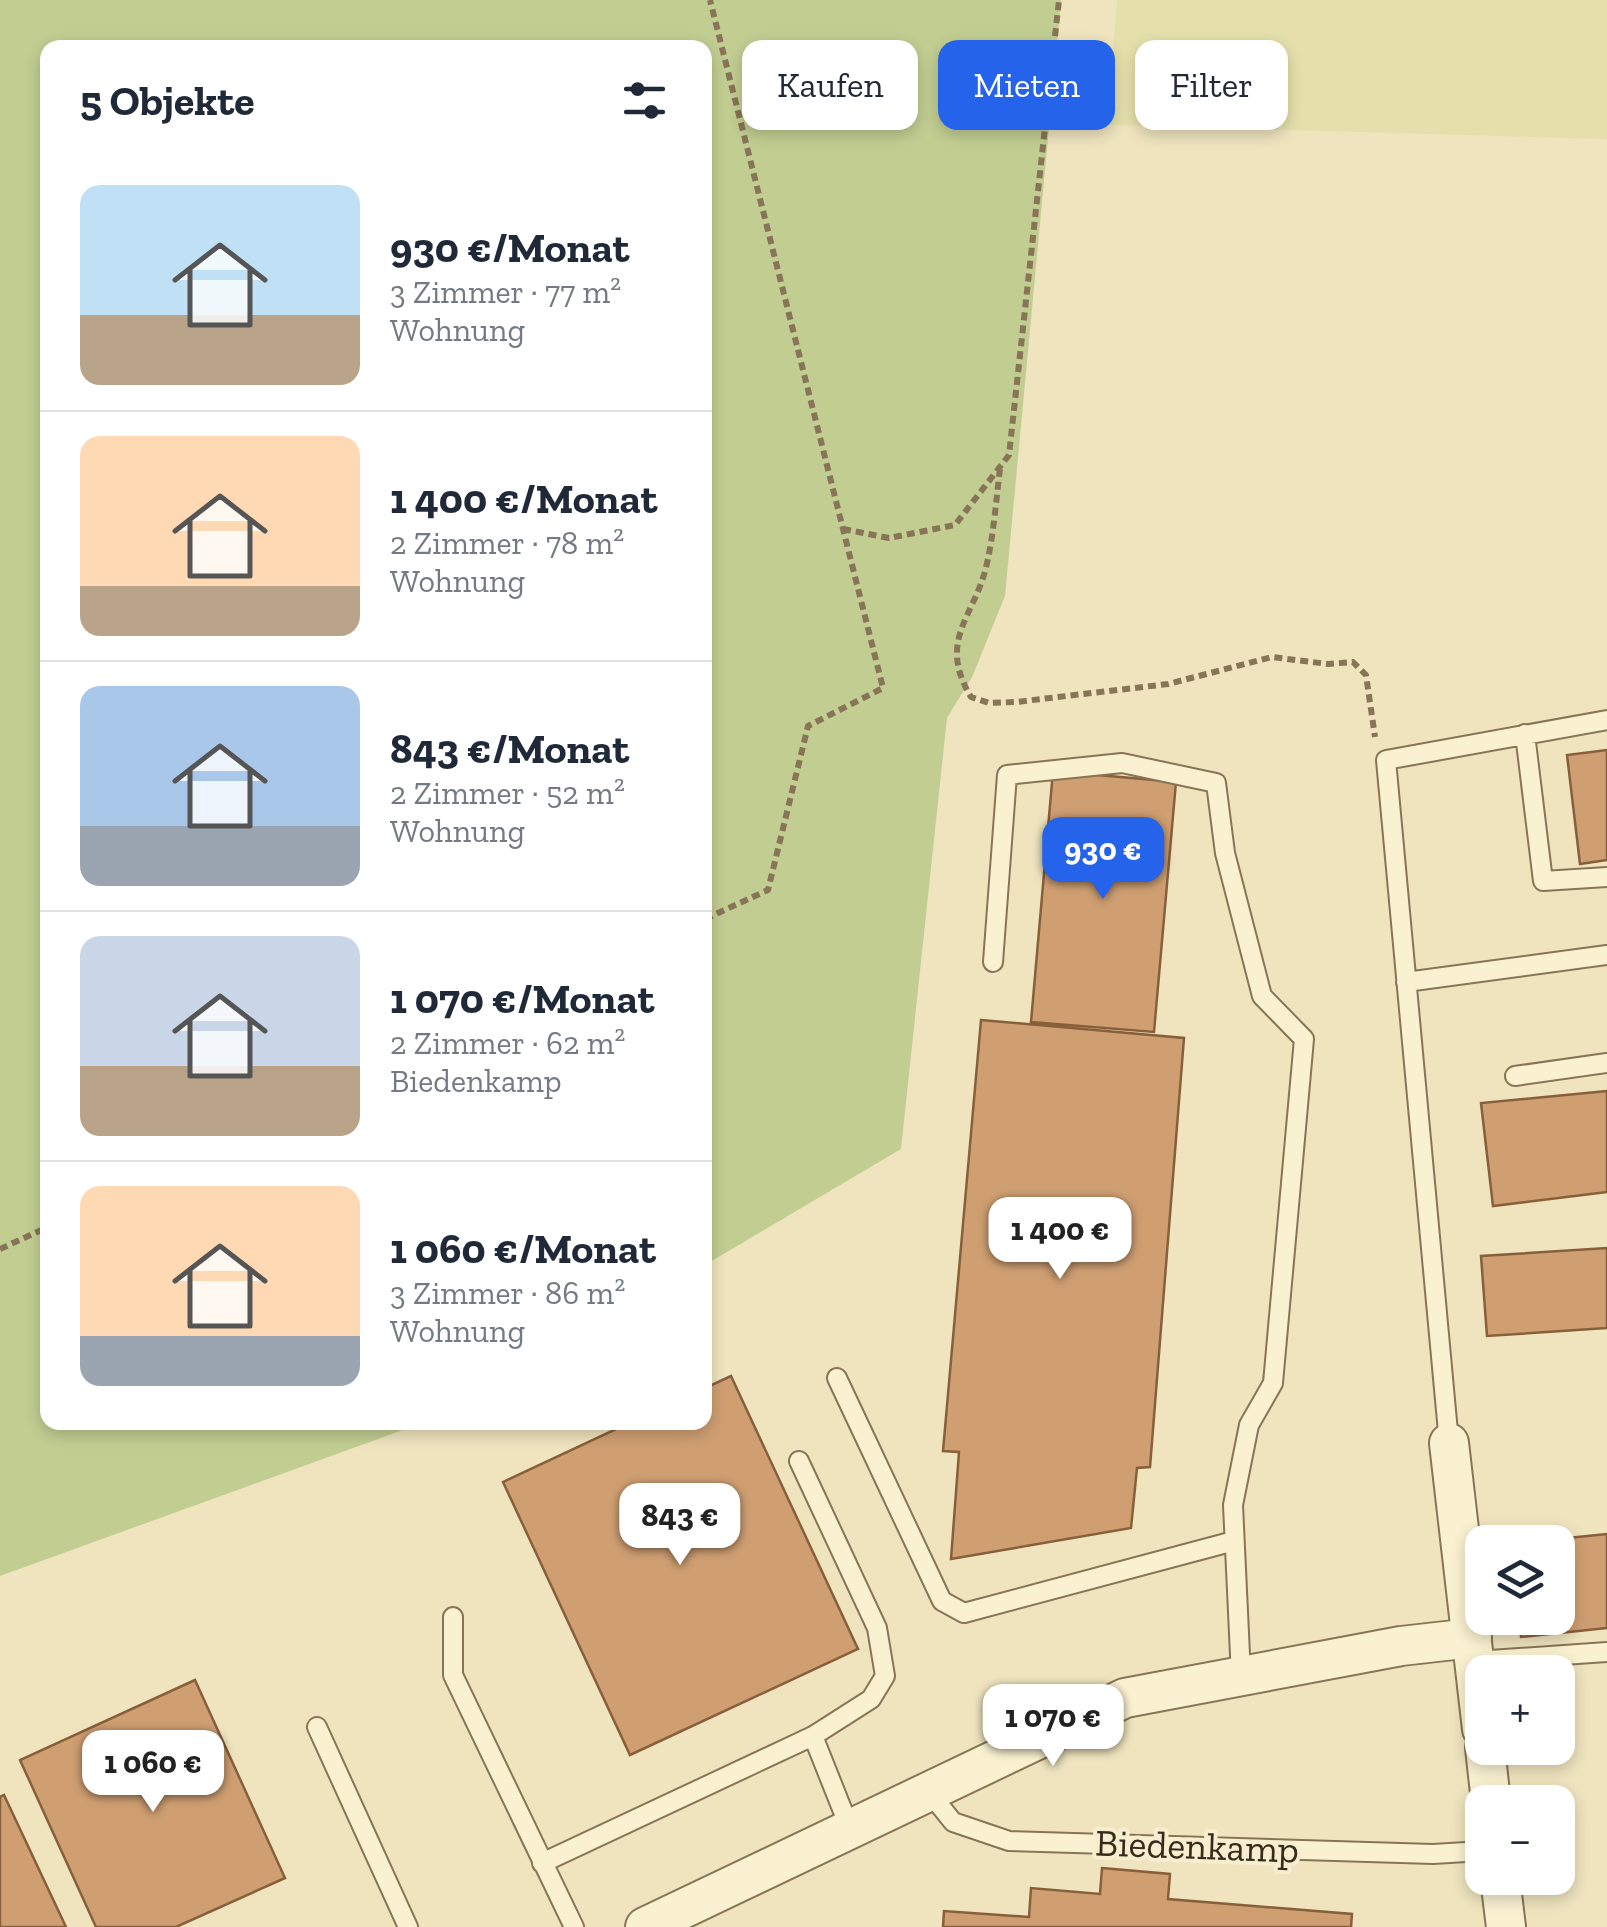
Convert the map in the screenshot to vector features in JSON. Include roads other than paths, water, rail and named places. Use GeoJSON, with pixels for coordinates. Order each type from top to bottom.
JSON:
{"type":"FeatureCollection","features":[{"type":"Feature","properties":{"kind":"street"},"geometry":{"type":"LineString","coordinates":[[1449,1443],[1474,1655]]}},
{"type":"Feature","properties":{"kind":"street"},"geometry":{"type":"LineString","coordinates":[[645,1927],[1125,1698],[1401,1646],[1473,1649]]}},
{"type":"Feature","properties":{"kind":"street"},"geometry":{"type":"LineString","coordinates":[[1502,1895],[1506,1927]]}},
{"type":"Feature","properties":{"kind":"lane"},"geometry":{"type":"LineString","coordinates":[[1449,1443],[1386,760],[1607,720]]}},
{"type":"Feature","properties":{"kind":"lane"},"geometry":{"type":"LineString","coordinates":[[1525,734],[1543,882],[1607,878]]}},
{"type":"Feature","properties":{"kind":"lane"},"geometry":{"type":"LineString","coordinates":[[993,962],[1006,775],[1122,763],[1216,783],[1225,853],[1262,996],[1304,1039],[1273,1384],[1249,1425],[1232,1506],[1241,1676]]}},
{"type":"Feature","properties":{"kind":"lane"},"geometry":{"type":"LineString","coordinates":[[1406,982],[1607,955]]}},
{"type":"Feature","properties":{"kind":"lane"},"geometry":{"type":"LineString","coordinates":[[1515,1076],[1607,1063]]}},
{"type":"Feature","properties":{"kind":"lane"},"geometry":{"type":"LineString","coordinates":[[837,1378],[942,1601],[964,1612],[1234,1541]]}},
{"type":"Feature","properties":{"kind":"lane"},"geometry":{"type":"LineString","coordinates":[[542,1863],[813,1736],[871,1699],[885,1676],[877,1628],[799,1461]]}},
{"type":"Feature","properties":{"kind":"lane"},"geometry":{"type":"LineString","coordinates":[[453,1616],[453,1675],[574,1927]]}},
{"type":"Feature","properties":{"kind":"lane"},"geometry":{"type":"LineString","coordinates":[[1473,1649],[1607,1652]]}},
{"type":"Feature","properties":{"kind":"lane"},"geometry":{"type":"LineString","coordinates":[[316,1726],[408,1927]]}},
{"type":"Feature","properties":{"kind":"lane"},"geometry":{"type":"LineString","coordinates":[[813,1736],[850,1829]]}},
{"type":"Feature","properties":{"kind":"lane","name":"Biedenkamp"},"geometry":{"type":"LineString","coordinates":[[929,1792],[952,1822],[1009,1840],[1433,1854],[1465,1851]]}}]}
